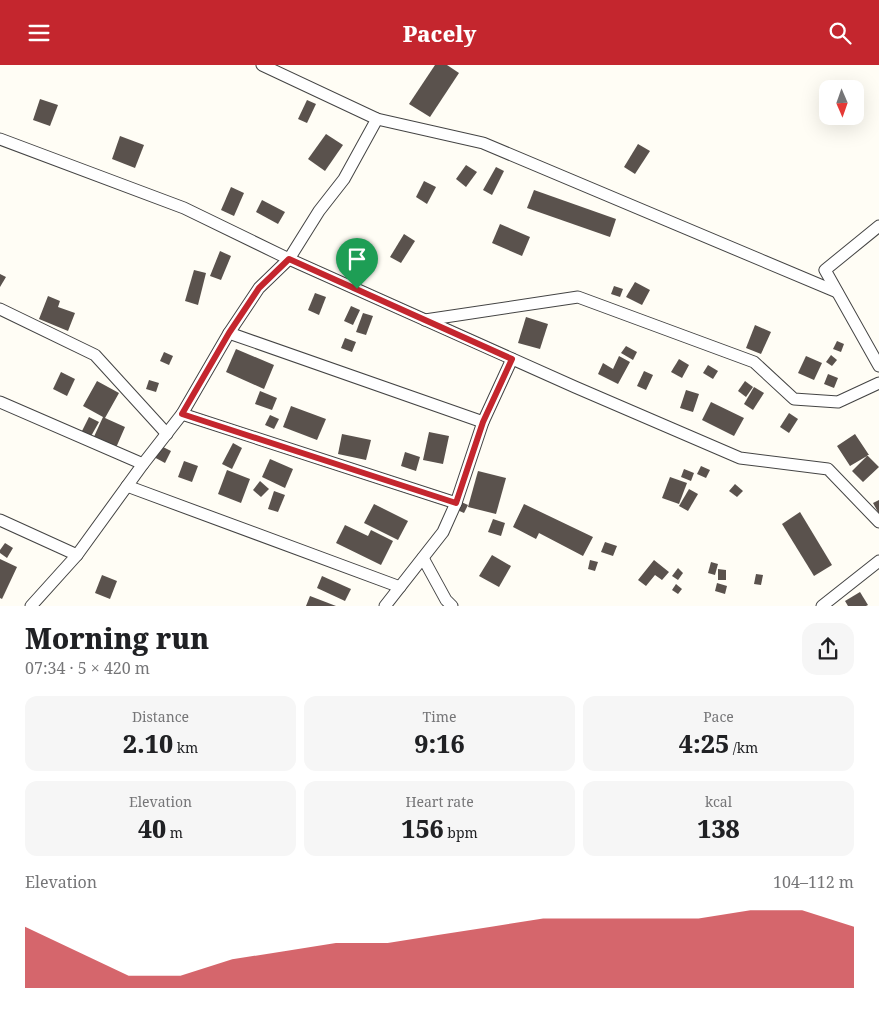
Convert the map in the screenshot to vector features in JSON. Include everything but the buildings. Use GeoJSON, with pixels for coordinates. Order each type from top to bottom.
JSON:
{"type":"FeatureCollection","features":[{"type":"Feature","properties":{"kind":"street"},"geometry":{"type":"LineString","coordinates":[[262,65],[377,119],[483,143],[837,292]]}},
{"type":"Feature","properties":{"kind":"street"},"geometry":{"type":"LineString","coordinates":[[31,606],[77,555],[182,414],[229,333],[259,288],[289,259],[319,211],[344,179],[377,119]]}},
{"type":"Feature","properties":{"kind":"street"},"geometry":{"type":"LineString","coordinates":[[0,139],[184,208],[289,259],[424,320],[740,458],[828,469],[879,522]]}},
{"type":"Feature","properties":{"kind":"street"},"geometry":{"type":"LineString","coordinates":[[879,226],[825,270],[879,366]]}},
{"type":"Feature","properties":{"kind":"street"},"geometry":{"type":"LineString","coordinates":[[424,320],[578,297],[754,362],[794,399],[838,402],[879,383]]}},
{"type":"Feature","properties":{"kind":"street"},"geometry":{"type":"LineString","coordinates":[[0,309],[94,355],[167,434]]}},
{"type":"Feature","properties":{"kind":"street"},"geometry":{"type":"LineString","coordinates":[[229,333],[483,422]]}},
{"type":"Feature","properties":{"kind":"street"},"geometry":{"type":"LineString","coordinates":[[385,606],[443,532],[456,503],[483,422],[512,359]]}},
{"type":"Feature","properties":{"kind":"street"},"geometry":{"type":"LineString","coordinates":[[0,402],[143,464]]}},
{"type":"Feature","properties":{"kind":"street"},"geometry":{"type":"LineString","coordinates":[[182,414],[456,503]]}},
{"type":"Feature","properties":{"kind":"street"},"geometry":{"type":"LineString","coordinates":[[127,486],[400,587]]}},
{"type":"Feature","properties":{"kind":"street"},"geometry":{"type":"LineString","coordinates":[[0,520],[77,555]]}},
{"type":"Feature","properties":{"kind":"street"},"geometry":{"type":"LineString","coordinates":[[423,558],[446,600],[452,606]]}},
{"type":"Feature","properties":{"kind":"street"},"geometry":{"type":"LineString","coordinates":[[822,606],[879,561]]}},
{"type":"Feature","properties":{"kind":"route"},"geometry":{"type":"LineString","coordinates":[[289,259],[357,289],[512,359],[483,422],[456,503],[182,414],[229,333],[259,288],[289,259]]}}]}
